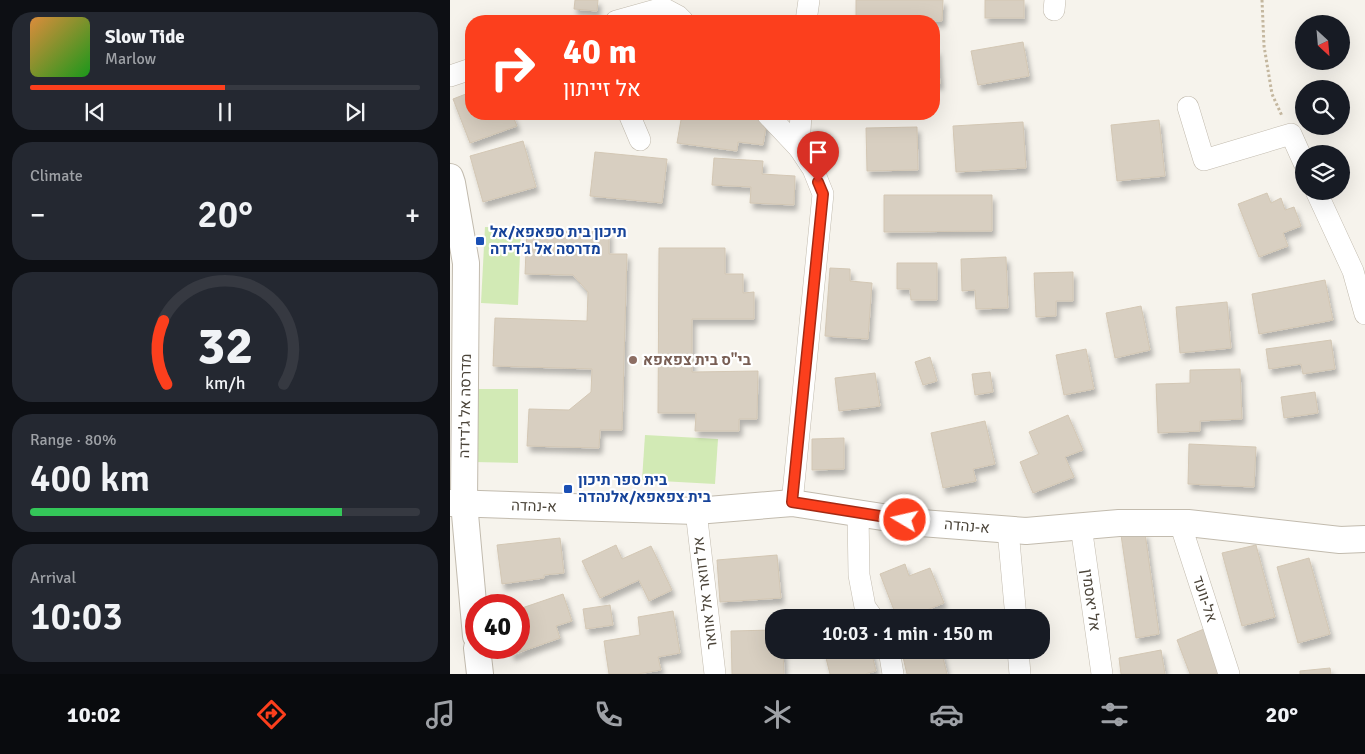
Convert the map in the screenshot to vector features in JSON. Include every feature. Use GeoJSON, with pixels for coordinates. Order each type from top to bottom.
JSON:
{"type":"FeatureCollection","features":[{"type":"Feature","properties":{"kind":"street"},"geometry":{"type":"LineString","coordinates":[[807,15],[809,0]]}},
{"type":"Feature","properties":{"kind":"street"},"geometry":{"type":"LineString","coordinates":[[638,15],[664,8],[676,15]]}},
{"type":"Feature","properties":{"kind":"street"},"geometry":{"type":"LineString","coordinates":[[450,76],[465,71]]}},
{"type":"Feature","properties":{"kind":"street"},"geometry":{"type":"LineString","coordinates":[[1188,107],[1204,160],[1291,134],[1296,145]]}},
{"type":"Feature","properties":{"kind":"street"},"geometry":{"type":"LineString","coordinates":[[632,120],[640,140]]}},
{"type":"Feature","properties":{"kind":"street"},"geometry":{"type":"LineString","coordinates":[[773,120],[799,148],[813,169],[823,194],[792,502]]}},
{"type":"Feature","properties":{"kind":"street"},"geometry":{"type":"LineString","coordinates":[[799,148],[801,120]]}},
{"type":"Feature","properties":{"kind":"street","name":"מדרסה אל ג'דידה"},"geometry":{"type":"LineString","coordinates":[[450,176],[466,263],[458,288],[457,503],[470,594]]}},
{"type":"Feature","properties":{"kind":"street"},"geometry":{"type":"LineString","coordinates":[[1320,200],[1352,271],[1365,314]]}},
{"type":"Feature","properties":{"kind":"street","name":"א-נהדה"},"geometry":{"type":"LineString","coordinates":[[457,503],[696,512],[792,502],[921,523],[1008,530],[1026,531],[1118,523],[1180,523],[1340,540],[1365,539]]}},
{"type":"Feature","properties":{"kind":"street","name":"אל דוואר אל אוואר"},"geometry":{"type":"LineString","coordinates":[[696,512],[715,674]]}},
{"type":"Feature","properties":{"kind":"street"},"geometry":{"type":"LineString","coordinates":[[858,513],[859,575],[866,609]]}},
{"type":"Feature","properties":{"kind":"street","name":"אל-וועד"},"geometry":{"type":"LineString","coordinates":[[1180,523],[1229,674]]}},
{"type":"Feature","properties":{"kind":"street","name":"אל יאסמין"},"geometry":{"type":"LineString","coordinates":[[1081,526],[1102,674]]}},
{"type":"Feature","properties":{"kind":"street"},"geometry":{"type":"LineString","coordinates":[[1008,530],[1015,609]]}},
{"type":"Feature","properties":{"kind":"street"},"geometry":{"type":"LineString","coordinates":[[478,659],[480,674]]}},
{"type":"Feature","properties":{"kind":"street"},"geometry":{"type":"LineString","coordinates":[[890,659],[893,674]]}},
{"type":"Feature","properties":{"kind":"street"},"geometry":{"type":"LineString","coordinates":[[1019,659],[1020,674]]}},
{"type":"Feature","properties":{"kind":"path"},"geometry":{"type":"LineString","coordinates":[[1262,0],[1264,46],[1272,94],[1291,134]]}},
{"type":"Feature","properties":{"kind":"green space"},"geometry":{"type":"Polygon","coordinates":[[[485,227],[521,228],[518,305],[481,303],[485,227]]]}},
{"type":"Feature","properties":{"kind":"green space"},"geometry":{"type":"Polygon","coordinates":[[[475,389],[518,389],[518,463],[474,462],[475,389]]]}},
{"type":"Feature","properties":{"kind":"green space"},"geometry":{"type":"Polygon","coordinates":[[[645,435],[718,439],[715,484],[642,480],[645,435]]]}},
{"type":"Feature","properties":{"kind":"building"},"geometry":{"type":"Polygon","coordinates":[[[575,0],[598,0],[597,11],[574,9],[575,0]]]}},
{"type":"Feature","properties":{"kind":"building"},"geometry":{"type":"Polygon","coordinates":[[[856,0],[943,0],[942,21],[940,21],[940,15],[856,15],[856,0]]]}},
{"type":"Feature","properties":{"kind":"building"},"geometry":{"type":"Polygon","coordinates":[[[985,0],[1024,0],[1024,18],[985,18],[985,0]]]}},
{"type":"Feature","properties":{"kind":"building"},"geometry":{"type":"Polygon","coordinates":[[[1023,42],[1029,76],[978,85],[971,51],[1023,42]]]}},
{"type":"Feature","properties":{"kind":"building"},"geometry":{"type":"Polygon","coordinates":[[[465,94],[465,120],[514,120],[517,126],[470,143],[453,99],[465,94]]]}},
{"type":"Feature","properties":{"kind":"building"},"geometry":{"type":"Polygon","coordinates":[[[681,120],[767,121],[763,145],[738,142],[737,151],[677,143],[681,120]]]}},
{"type":"Feature","properties":{"kind":"building"},"geometry":{"type":"Polygon","coordinates":[[[1159,120],[1165,176],[1117,181],[1111,125],[1159,120]]]}},
{"type":"Feature","properties":{"kind":"building"},"geometry":{"type":"Polygon","coordinates":[[[1023,122],[1026,168],[956,172],[953,126],[1023,122]]]}},
{"type":"Feature","properties":{"kind":"building"},"geometry":{"type":"Polygon","coordinates":[[[917,127],[918,170],[867,171],[866,128],[917,127]]]}},
{"type":"Feature","properties":{"kind":"building"},"geometry":{"type":"Polygon","coordinates":[[[523,141],[536,187],[483,202],[470,156],[523,141]]]}},
{"type":"Feature","properties":{"kind":"building"},"geometry":{"type":"Polygon","coordinates":[[[595,152],[667,159],[662,203],[590,196],[595,152]]]}},
{"type":"Feature","properties":{"kind":"building"},"geometry":{"type":"Polygon","coordinates":[[[714,158],[763,161],[762,174],[795,176],[794,205],[750,203],[751,187],[712,185],[714,158]]]}},
{"type":"Feature","properties":{"kind":"building"},"geometry":{"type":"Polygon","coordinates":[[[1267,193],[1271,203],[1281,198],[1285,210],[1294,207],[1301,226],[1283,233],[1288,246],[1259,257],[1238,204],[1267,193]]]}},
{"type":"Feature","properties":{"kind":"building"},"geometry":{"type":"Polygon","coordinates":[[[884,195],[992,195],[992,231],[884,232],[884,195]]]}},
{"type":"Feature","properties":{"kind":"building"},"geometry":{"type":"Polygon","coordinates":[[[527,230],[609,232],[609,254],[627,254],[622,430],[600,430],[599,448],[527,446],[529,409],[569,410],[591,392],[592,369],[493,366],[495,318],[587,321],[588,292],[573,275],[525,274],[527,230]]]}},
{"type":"Feature","properties":{"kind":"building"},"geometry":{"type":"Polygon","coordinates":[[[659,248],[725,248],[725,274],[743,274],[743,293],[754,292],[754,319],[692,319],[692,372],[758,371],[757,419],[739,419],[739,431],[695,431],[696,413],[658,413],[659,248]]]}},
{"type":"Feature","properties":{"kind":"building"},"geometry":{"type":"Polygon","coordinates":[[[1006,257],[1008,308],[976,309],[975,290],[962,291],[961,259],[1006,257]]]}},
{"type":"Feature","properties":{"kind":"building"},"geometry":{"type":"Polygon","coordinates":[[[897,263],[937,263],[937,300],[911,300],[910,289],[897,289],[897,263]]]}},
{"type":"Feature","properties":{"kind":"building"},"geometry":{"type":"Polygon","coordinates":[[[830,268],[850,269],[850,281],[872,283],[868,339],[825,336],[830,268]]]}},
{"type":"Feature","properties":{"kind":"building"},"geometry":{"type":"Polygon","coordinates":[[[1073,272],[1073,301],[1056,301],[1056,316],[1036,317],[1034,273],[1073,272]]]}},
{"type":"Feature","properties":{"kind":"building"},"geometry":{"type":"Polygon","coordinates":[[[1325,280],[1333,320],[1259,334],[1252,294],[1325,280]]]}},
{"type":"Feature","properties":{"kind":"building"},"geometry":{"type":"Polygon","coordinates":[[[1227,302],[1231,348],[1180,353],[1176,307],[1227,302]]]}},
{"type":"Feature","properties":{"kind":"building"},"geometry":{"type":"Polygon","coordinates":[[[1141,306],[1150,350],[1115,358],[1106,313],[1141,306]]]}},
{"type":"Feature","properties":{"kind":"building"},"geometry":{"type":"Polygon","coordinates":[[[1331,340],[1335,369],[1303,374],[1301,364],[1269,369],[1266,349],[1331,340]]]}},
{"type":"Feature","properties":{"kind":"building"},"geometry":{"type":"Polygon","coordinates":[[[1086,349],[1094,389],[1064,395],[1056,355],[1086,349]]]}},
{"type":"Feature","properties":{"kind":"building"},"geometry":{"type":"Polygon","coordinates":[[[930,357],[937,381],[923,385],[915,362],[930,357]]]}},
{"type":"Feature","properties":{"kind":"building"},"geometry":{"type":"Polygon","coordinates":[[[1240,369],[1242,419],[1200,421],[1200,431],[1158,433],[1156,384],[1190,383],[1190,370],[1240,369]]]}},
{"type":"Feature","properties":{"kind":"building"},"geometry":{"type":"Polygon","coordinates":[[[990,372],[993,392],[975,395],[972,374],[990,372]]]}},
{"type":"Feature","properties":{"kind":"building"},"geometry":{"type":"Polygon","coordinates":[[[875,373],[880,406],[839,411],[835,378],[875,373]]]}},
{"type":"Feature","properties":{"kind":"building"},"geometry":{"type":"Polygon","coordinates":[[[1315,392],[1318,413],[1284,418],[1281,397],[1315,392]]]}},
{"type":"Feature","properties":{"kind":"building"},"geometry":{"type":"Polygon","coordinates":[[[1068,415],[1083,450],[1065,457],[1074,477],[1033,493],[1020,462],[1039,454],[1029,432],[1068,415]]]}},
{"type":"Feature","properties":{"kind":"building"},"geometry":{"type":"Polygon","coordinates":[[[985,421],[995,464],[973,469],[976,481],[943,488],[931,433],[985,421]]]}},
{"type":"Feature","properties":{"kind":"building"},"geometry":{"type":"Polygon","coordinates":[[[844,438],[844,469],[812,470],[812,439],[844,438]]]}},
{"type":"Feature","properties":{"kind":"building"},"geometry":{"type":"Polygon","coordinates":[[[1189,444],[1256,447],[1254,487],[1188,484],[1189,444]]]}},
{"type":"Feature","properties":{"kind":"building"},"geometry":{"type":"Polygon","coordinates":[[[1145,533],[1159,634],[1136,638],[1121,535],[1145,533]]]}},
{"type":"Feature","properties":{"kind":"building"},"geometry":{"type":"Polygon","coordinates":[[[560,538],[564,573],[544,575],[544,578],[502,584],[497,545],[560,538]]]}},
{"type":"Feature","properties":{"kind":"building"},"geometry":{"type":"Polygon","coordinates":[[[616,545],[622,559],[651,546],[672,590],[649,601],[639,580],[600,598],[582,561],[616,545]]]}},
{"type":"Feature","properties":{"kind":"building"},"geometry":{"type":"Polygon","coordinates":[[[1256,545],[1275,617],[1242,626],[1222,553],[1256,545]]]}},
{"type":"Feature","properties":{"kind":"building"},"geometry":{"type":"Polygon","coordinates":[[[777,555],[781,598],[720,602],[717,560],[777,555]]]}},
{"type":"Feature","properties":{"kind":"building"},"geometry":{"type":"Polygon","coordinates":[[[1309,558],[1330,634],[1298,643],[1277,567],[1309,558]]]}},
{"type":"Feature","properties":{"kind":"building"},"geometry":{"type":"Polygon","coordinates":[[[905,564],[909,576],[930,568],[944,603],[929,609],[894,609],[880,574],[905,564]]]}},
{"type":"Feature","properties":{"kind":"building"},"geometry":{"type":"Polygon","coordinates":[[[563,594],[572,621],[556,626],[560,638],[530,649],[530,605],[563,594]]]}},
{"type":"Feature","properties":{"kind":"building"},"geometry":{"type":"Polygon","coordinates":[[[610,605],[613,625],[586,629],[583,609],[610,605]]]}},
{"type":"Feature","properties":{"kind":"building"},"geometry":{"type":"Polygon","coordinates":[[[673,611],[680,653],[658,657],[661,670],[638,674],[609,674],[604,641],[640,635],[638,617],[673,611]]]}},
{"type":"Feature","properties":{"kind":"building"},"geometry":{"type":"Polygon","coordinates":[[[1204,629],[1219,674],[1190,674],[1177,640],[1204,629]]]}},
{"type":"Feature","properties":{"kind":"building"},"geometry":{"type":"Polygon","coordinates":[[[765,630],[765,659],[783,659],[784,674],[732,674],[731,631],[765,630]]]}},
{"type":"Feature","properties":{"kind":"building"},"geometry":{"type":"Polygon","coordinates":[[[1161,650],[1165,674],[1121,674],[1119,658],[1161,650]]]}},
{"type":"Feature","properties":{"kind":"building"},"geometry":{"type":"Polygon","coordinates":[[[826,659],[873,659],[876,671],[865,674],[830,674],[826,659]]]}},
{"type":"Feature","properties":{"kind":"building"},"geometry":{"type":"Polygon","coordinates":[[[903,659],[943,659],[947,674],[907,674],[903,659]]]}},
{"type":"Feature","properties":{"kind":"building"},"geometry":{"type":"Polygon","coordinates":[[[1330,668],[1331,674],[1300,674],[1300,671],[1330,668]]]}},
{"type":"Feature","properties":{"kind":"place","name":"תיכון בית ספאפא/אל מדרסה אל ג׳דידה"},"geometry":{"type":"Point","coordinates":[480,241]}},
{"type":"Feature","properties":{"kind":"place","name":"בי\"ס בית צפאפא"},"geometry":{"type":"Point","coordinates":[633,360]}},
{"type":"Feature","properties":{"kind":"place","name":"בית ספר תיכון בית צפאפא/אלנהדה"},"geometry":{"type":"Point","coordinates":[568,489]}},
{"type":"Feature","properties":{"kind":"route"},"geometry":{"type":"LineString","coordinates":[[818,182],[823,194],[792,502],[905,520]]}}]}
